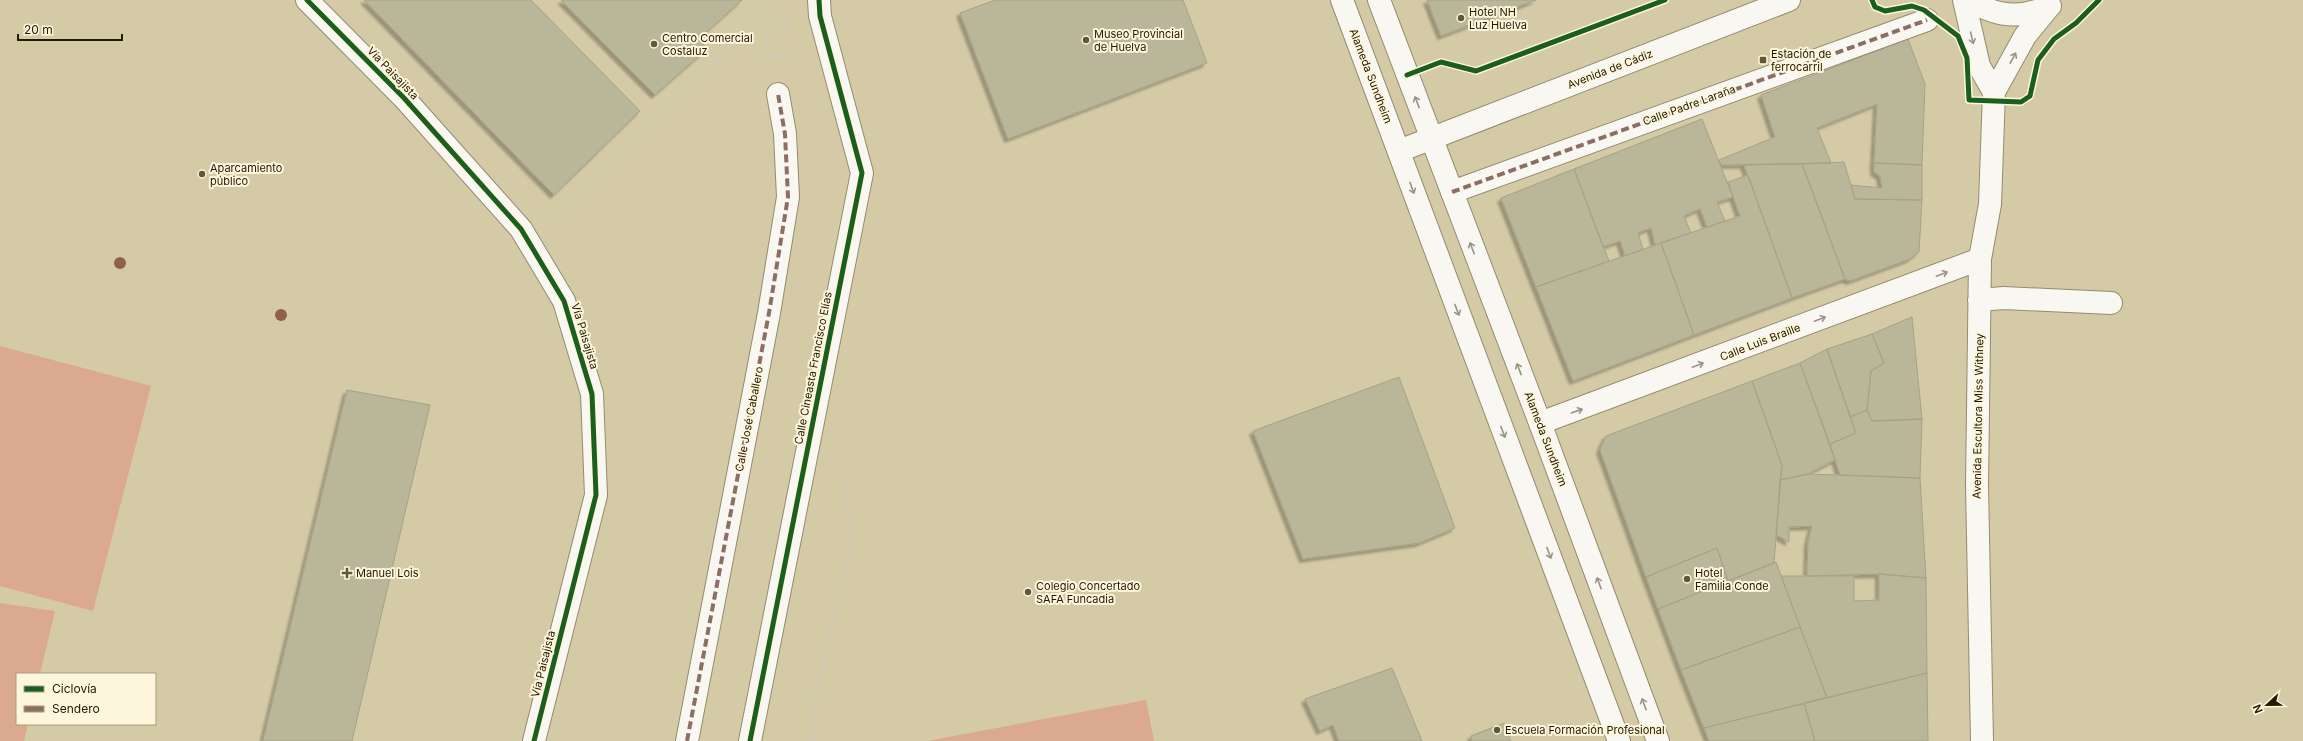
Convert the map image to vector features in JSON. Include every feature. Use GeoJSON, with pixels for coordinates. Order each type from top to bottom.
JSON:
{"type":"FeatureCollection","features":[{"type":"Feature","properties":{"kind":"street","name":"Vía Paisajista"},"geometry":{"type":"LineString","coordinates":[[307,0],[404,98],[521,229],[566,308],[592,394],[596,495],[534,741]]}},
{"type":"Feature","properties":{"kind":"street","name":"Calle Cineasta Francisco Elías"},"geometry":{"type":"LineString","coordinates":[[750,741],[862,173],[820,16],[819,0]]}},
{"type":"Feature","properties":{"kind":"street","name":"Alameda Sundheim"},"geometry":{"type":"LineString","coordinates":[[1342,0],[1619,741]]}},
{"type":"Feature","properties":{"kind":"street","name":"Alameda Sundheim"},"geometry":{"type":"LineString","coordinates":[[1379,0],[1540,423],[1658,741]]}},
{"type":"Feature","properties":{"kind":"street","name":"Avenida de Cádiz"},"geometry":{"type":"LineString","coordinates":[[1431,139],[1789,0]]}},
{"type":"Feature","properties":{"kind":"street"},"geometry":{"type":"LineString","coordinates":[[1964,0],[1979,66],[1994,92]]}},
{"type":"Feature","properties":{"kind":"street"},"geometry":{"type":"LineString","coordinates":[[1969,0],[1985,10],[2002,15],[2026,15],[2053,4]]}},
{"type":"Feature","properties":{"kind":"street","name":"Avenida Escultora Miss Withney"},"geometry":{"type":"LineString","coordinates":[[1982,741],[1977,485],[1979,300],[1980,260],[1990,204],[1994,92],[2025,36],[2053,4]]}},
{"type":"Feature","properties":{"kind":"street","name":"Calle Padre Laraña"},"geometry":{"type":"LineString","coordinates":[[1452,192],[1927,20]]}},
{"type":"Feature","properties":{"kind":"street","name":"Calle José Caballero"},"geometry":{"type":"LineString","coordinates":[[688,741],[769,313],[788,197],[785,134],[778,94]]}},
{"type":"Feature","properties":{"kind":"street"},"geometry":{"type":"LineString","coordinates":[[1399,151],[1431,139]]}},
{"type":"Feature","properties":{"kind":"street","name":"Calle Luis Braille"},"geometry":{"type":"LineString","coordinates":[[1540,423],[1980,260]]}},
{"type":"Feature","properties":{"kind":"street"},"geometry":{"type":"LineString","coordinates":[[1979,300],[2004,298],[2111,303]]}},
{"type":"Feature","properties":{"kind":"path"},"geometry":{"type":"LineString","coordinates":[[552,228],[731,44],[776,5],[789,24],[764,40],[768,57],[803,50]]}},
{"type":"Feature","properties":{"kind":"path"},"geometry":{"type":"LineString","coordinates":[[812,741],[813,715],[820,675],[853,540],[842,478]]}},
{"type":"Feature","properties":{"kind":"shaded area"},"geometry":{"type":"Polygon","coordinates":[[[0,346],[151,386],[93,611],[0,586],[0,346]]]}},
{"type":"Feature","properties":{"kind":"shaded area"},"geometry":{"type":"Polygon","coordinates":[[[0,603],[55,611],[40,673],[16,673],[16,725],[28,725],[24,741],[0,741],[0,603]]]}},
{"type":"Feature","properties":{"kind":"shaded area"},"geometry":{"type":"Polygon","coordinates":[[[1146,700],[1154,741],[927,741],[1146,700]]]}},
{"type":"Feature","properties":{"kind":"building"},"geometry":{"type":"Polygon","coordinates":[[[364,0],[531,0],[640,111],[554,195],[364,0]]]}},
{"type":"Feature","properties":{"kind":"building","name":"Centro Comercial Costaluz"},"geometry":{"type":"Polygon","coordinates":[[[561,0],[742,0],[699,39],[707,49],[655,95],[561,0]]]}},
{"type":"Feature","properties":{"kind":"building"},"geometry":{"type":"Polygon","coordinates":[[[995,0],[1183,0],[1207,63],[1008,139],[960,13],[995,0]]]}},
{"type":"Feature","properties":{"kind":"building","name":"Hotel NH Luz Huelva"},"geometry":{"type":"Polygon","coordinates":[[[1427,0],[1536,0],[1441,36],[1427,0]]]}},
{"type":"Feature","properties":{"kind":"building"},"geometry":{"type":"Polygon","coordinates":[[[1908,39],[1925,84],[1922,165],[1874,163],[1877,104],[1817,128],[1831,163],[1721,165],[1719,160],[1775,137],[1761,95],[1908,39]]]}},
{"type":"Feature","properties":{"kind":"building"},"geometry":{"type":"Polygon","coordinates":[[[1702,119],[1733,197],[1717,202],[1725,221],[1707,227],[1700,209],[1684,216],[1691,233],[1655,245],[1651,228],[1638,233],[1643,249],[1625,256],[1620,241],[1603,247],[1574,169],[1702,119]]]}},
{"type":"Feature","properties":{"kind":"building"},"geometry":{"type":"Polygon","coordinates":[[[1844,162],[1855,199],[1922,200],[1919,252],[1910,259],[1850,281],[1845,279],[1802,164],[1844,162]]]}},
{"type":"Feature","properties":{"kind":"building"},"geometry":{"type":"Polygon","coordinates":[[[1874,163],[1922,165],[1922,200],[1855,199],[1851,185],[1882,188],[1880,176],[1874,172],[1874,163]]]}},
{"type":"Feature","properties":{"kind":"building"},"geometry":{"type":"Polygon","coordinates":[[[1802,164],[1845,279],[1792,298],[1744,165],[1802,164]]]}},
{"type":"Feature","properties":{"kind":"building"},"geometry":{"type":"Polygon","coordinates":[[[1574,169],[1609,261],[1536,287],[1501,198],[1574,169]]]}},
{"type":"Feature","properties":{"kind":"building"},"geometry":{"type":"Polygon","coordinates":[[[1748,175],[1792,298],[1694,335],[1661,243],[1740,216],[1728,182],[1748,175]]]}},
{"type":"Feature","properties":{"kind":"building"},"geometry":{"type":"Polygon","coordinates":[[[1661,243],[1694,335],[1573,381],[1536,287],[1661,243]]]}},
{"type":"Feature","properties":{"kind":"building"},"geometry":{"type":"Polygon","coordinates":[[[1912,317],[1922,419],[1872,421],[1867,410],[1871,371],[1884,363],[1872,334],[1912,317]]]}},
{"type":"Feature","properties":{"kind":"building"},"geometry":{"type":"Polygon","coordinates":[[[1872,334],[1884,363],[1871,371],[1867,410],[1850,417],[1827,349],[1872,334]]]}},
{"type":"Feature","properties":{"kind":"building"},"geometry":{"type":"Polygon","coordinates":[[[1827,349],[1856,433],[1830,444],[1800,363],[1827,349]]]}},
{"type":"Feature","properties":{"kind":"building"},"geometry":{"type":"Polygon","coordinates":[[[1800,363],[1835,460],[1808,474],[1780,480],[1782,465],[1752,381],[1800,363]]]}},
{"type":"Feature","properties":{"kind":"building"},"geometry":{"type":"Polygon","coordinates":[[[1399,377],[1455,528],[1419,543],[1303,559],[1253,431],[1399,377]]]}},
{"type":"Feature","properties":{"kind":"building"},"geometry":{"type":"Polygon","coordinates":[[[1752,381],[1782,465],[1774,563],[1728,581],[1717,548],[1646,577],[1600,450],[1606,436],[1752,381]]]}},
{"type":"Feature","properties":{"kind":"building","name":"Manuel Lois"},"geometry":{"type":"Polygon","coordinates":[[[347,390],[430,405],[352,741],[263,741],[347,390]]]}},
{"type":"Feature","properties":{"kind":"building"},"geometry":{"type":"Polygon","coordinates":[[[1867,410],[1872,421],[1922,419],[1920,478],[1840,475],[1830,444],[1856,433],[1850,417],[1867,410]]]}},
{"type":"Feature","properties":{"kind":"building"},"geometry":{"type":"Polygon","coordinates":[[[1808,474],[1920,478],[1926,578],[1879,574],[1807,576],[1808,542],[1812,526],[1789,527],[1789,542],[1776,535],[1780,480],[1808,474]]]}},
{"type":"Feature","properties":{"kind":"building","name":"Hotel Familia Conde"},"geometry":{"type":"Polygon","coordinates":[[[1717,548],[1728,581],[1658,609],[1646,577],[1717,548]]]}},
{"type":"Feature","properties":{"kind":"building"},"geometry":{"type":"Polygon","coordinates":[[[1776,562],[1800,627],[1681,670],[1658,609],[1776,562]]]}},
{"type":"Feature","properties":{"kind":"building"},"geometry":{"type":"Polygon","coordinates":[[[1879,574],[1926,578],[1927,673],[1827,698],[1781,576],[1854,576],[1854,601],[1879,600],[1879,574]]]}},
{"type":"Feature","properties":{"kind":"building"},"geometry":{"type":"Polygon","coordinates":[[[1800,627],[1827,698],[1704,728],[1681,670],[1800,627]]]}},
{"type":"Feature","properties":{"kind":"building"},"geometry":{"type":"Polygon","coordinates":[[[1392,668],[1422,741],[1339,741],[1333,725],[1320,731],[1305,699],[1392,668]]]}},
{"type":"Feature","properties":{"kind":"building"},"geometry":{"type":"Polygon","coordinates":[[[1927,673],[1928,741],[1815,741],[1804,703],[1927,673]]]}},
{"type":"Feature","properties":{"kind":"building"},"geometry":{"type":"Polygon","coordinates":[[[1804,703],[1815,741],[1709,741],[1704,728],[1804,703]]]}},
{"type":"Feature","properties":{"kind":"building","name":"Escuela Formación Profesional"},"geometry":{"type":"Polygon","coordinates":[[[1504,723],[1511,741],[1472,741],[1471,736],[1504,723]]]}},
{"type":"Feature","properties":{"kind":"marked path"},"geometry":{"type":"LineString","coordinates":[[1452,192],[1927,20]]}},
{"type":"Feature","properties":{"kind":"marked path"},"geometry":{"type":"LineString","coordinates":[[687,741],[769,313],[788,197],[785,134],[778,94]]}},
{"type":"Feature","properties":{"kind":"cycle path"},"geometry":{"type":"LineString","coordinates":[[307,0],[404,98],[521,229],[564,301],[592,394],[596,495],[534,741]]}},
{"type":"Feature","properties":{"kind":"cycle path"},"geometry":{"type":"LineString","coordinates":[[750,741],[862,173],[820,16],[819,0]]}},
{"type":"Feature","properties":{"kind":"cycle path"},"geometry":{"type":"LineString","coordinates":[[1407,75],[1441,62],[1476,71],[1665,0]]}},
{"type":"Feature","properties":{"kind":"cycle path"},"geometry":{"type":"LineString","coordinates":[[1872,0],[1875,7],[1885,11],[1912,6],[1924,10],[1958,36],[1967,58],[1969,100],[2021,102],[2030,96],[2038,60],[2054,39],[2076,23],[2099,0]]}},
{"type":"Feature","properties":{"kind":"place","name":"Hotel NH Luz Huelva"},"geometry":{"type":"Point","coordinates":[1461,18]}},
{"type":"Feature","properties":{"kind":"place","name":"Museo Provincial de Huelva"},"geometry":{"type":"Point","coordinates":[1086,40]}},
{"type":"Feature","properties":{"kind":"place","name":"Centro Comercial Costaluz"},"geometry":{"type":"Point","coordinates":[654,44]}},
{"type":"Feature","properties":{"kind":"place","name":"Estación de ferrocarril"},"geometry":{"type":"Point","coordinates":[1763,60]}},
{"type":"Feature","properties":{"kind":"place","name":"Aparcamiento público"},"geometry":{"type":"Point","coordinates":[202,174]}},
{"type":"Feature","properties":{"kind":"place","name":"Manuel Lois"},"geometry":{"type":"Point","coordinates":[347,573]}},
{"type":"Feature","properties":{"kind":"place","name":"Hotel Familia Conde"},"geometry":{"type":"Point","coordinates":[1687,579]}},
{"type":"Feature","properties":{"kind":"place","name":"Colegio Concertado SAFA Funcadia"},"geometry":{"type":"Point","coordinates":[1028,592]}},
{"type":"Feature","properties":{"kind":"place","name":"Escuela Formación Profesional"},"geometry":{"type":"Point","coordinates":[1497,730]}}]}
